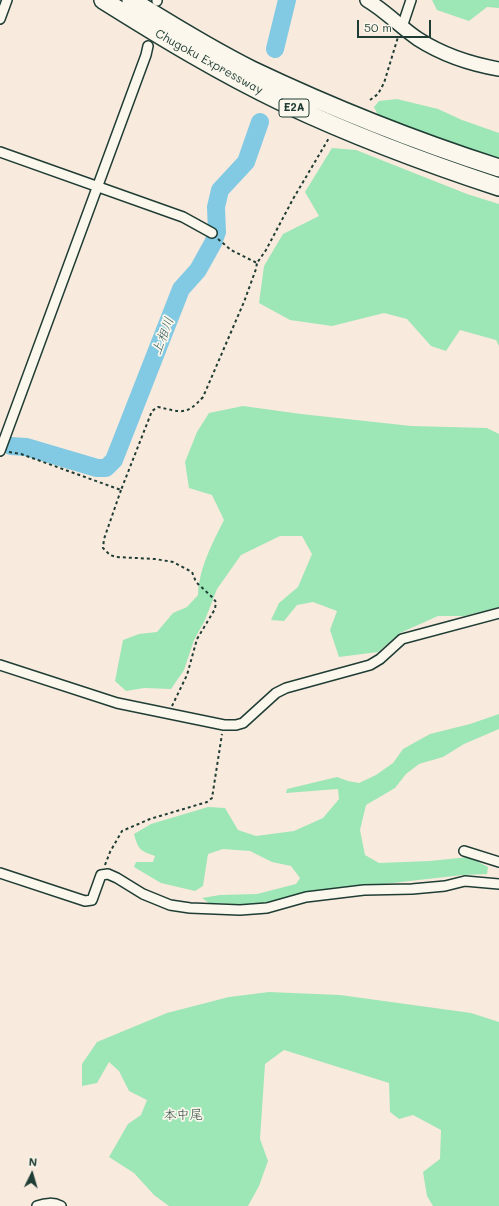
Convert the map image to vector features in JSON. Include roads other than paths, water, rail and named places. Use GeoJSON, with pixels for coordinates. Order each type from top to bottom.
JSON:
{"type":"FeatureCollection","features":[{"type":"Feature","properties":{"kind":"highway","name":"Chugoku Expressway"},"geometry":{"type":"LineString","coordinates":[[103,0],[203,61],[284,103],[344,130],[499,187]]}},
{"type":"Feature","properties":{"kind":"highway","name":"Chugoku Expressway"},"geometry":{"type":"LineString","coordinates":[[132,0],[212,49],[252,70],[343,111],[454,154],[499,168]]}},
{"type":"Feature","properties":{"kind":"street"},"geometry":{"type":"LineString","coordinates":[[0,19],[8,0]]}},
{"type":"Feature","properties":{"kind":"street"},"geometry":{"type":"LineString","coordinates":[[367,0],[390,16],[418,39],[442,52],[466,62],[499,69]]}},
{"type":"Feature","properties":{"kind":"street"},"geometry":{"type":"LineString","coordinates":[[402,27],[410,0]]}},
{"type":"Feature","properties":{"kind":"street"},"geometry":{"type":"LineString","coordinates":[[3,452],[148,46]]}},
{"type":"Feature","properties":{"kind":"street"},"geometry":{"type":"LineString","coordinates":[[0,152],[183,217],[212,233]]}},
{"type":"Feature","properties":{"kind":"street"},"geometry":{"type":"LineString","coordinates":[[0,666],[117,703],[224,725],[236,725],[251,716],[276,693],[286,688],[370,665],[380,659],[402,639],[499,613]]}},
{"type":"Feature","properties":{"kind":"street"},"geometry":{"type":"LineString","coordinates":[[464,851],[499,862]]}},
{"type":"Feature","properties":{"kind":"street"},"geometry":{"type":"LineString","coordinates":[[0,873],[85,901],[92,900],[101,875],[108,874],[143,894],[170,905],[190,908],[240,910],[267,908],[306,897],[357,891],[445,886],[465,881],[499,884]]}},
{"type":"Feature","properties":{"kind":"street"},"geometry":{"type":"LineString","coordinates":[[37,1206],[45,1203],[61,1206]]}},
{"type":"Feature","properties":{"kind":"waterway","name":"上相川"},"geometry":{"type":"LineString","coordinates":[[275,49],[287,0]]}},
{"type":"Feature","properties":{"kind":"waterway","name":"上相川"},"geometry":{"type":"LineString","coordinates":[[11,446],[26,447],[97,468],[106,468],[114,460],[181,289],[198,270],[213,243],[217,232],[216,207],[220,190],[246,162],[260,122]]}},
{"type":"Feature","properties":{"kind":"district","name":"本中尾"},"geometry":{"type":"Point","coordinates":[183,1115]}}]}
